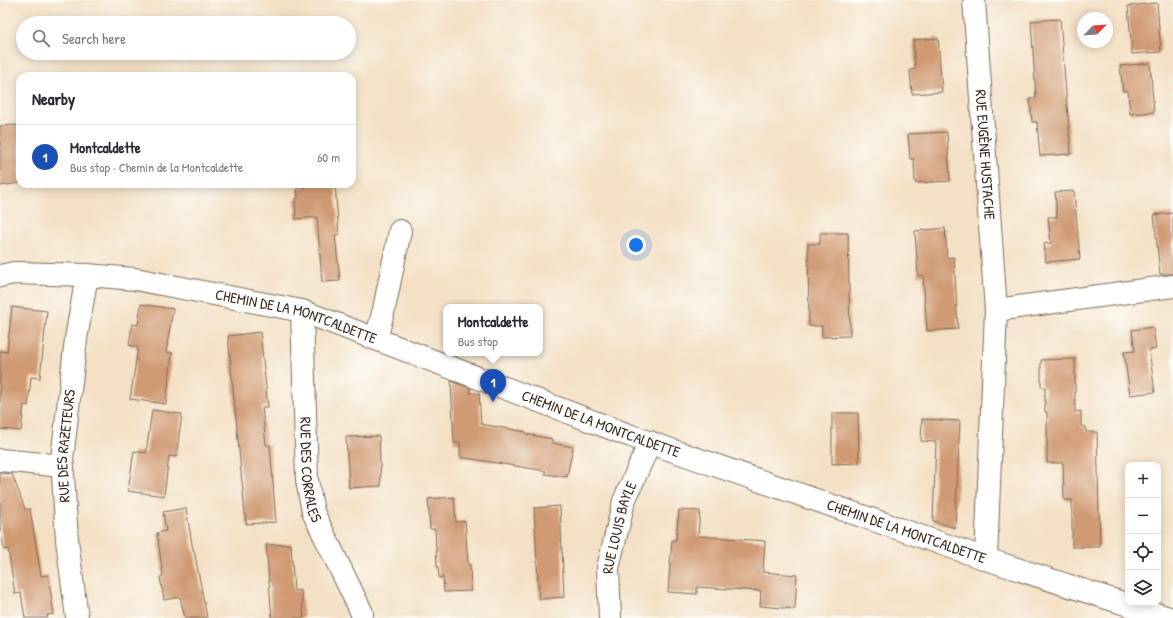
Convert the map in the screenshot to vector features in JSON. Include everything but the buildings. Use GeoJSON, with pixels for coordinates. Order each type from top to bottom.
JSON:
{"type":"FeatureCollection","features":[{"type":"Feature","properties":{"kind":"street","name":"RUE EUGÈNE HUSTACHE"},"geometry":{"type":"LineString","coordinates":[[974,0],[996,310],[986,558]]}},
{"type":"Feature","properties":{"kind":"street"},"geometry":{"type":"LineString","coordinates":[[376,339],[384,309],[400,231]]}},
{"type":"Feature","properties":{"kind":"street","name":"CHEMIN DE LA MONTCALDETTE"},"geometry":{"type":"LineString","coordinates":[[0,276],[14,273],[87,275],[135,279],[302,311],[650,442],[986,558],[1169,618]]}},
{"type":"Feature","properties":{"kind":"street","name":"RUE DES RAZETEURS"},"geometry":{"type":"LineString","coordinates":[[77,618],[67,540],[62,459],[76,339],[87,275]]}},
{"type":"Feature","properties":{"kind":"street"},"geometry":{"type":"LineString","coordinates":[[996,310],[1173,286]]}},
{"type":"Feature","properties":{"kind":"street","name":"RUE DES CORRALES"},"geometry":{"type":"LineString","coordinates":[[302,311],[307,480],[313,512],[362,613],[362,618]]}},
{"type":"Feature","properties":{"kind":"street","name":"RUE LOUIS BAYLE"},"geometry":{"type":"LineString","coordinates":[[610,618],[608,568],[624,501],[650,442]]}},
{"type":"Feature","properties":{"kind":"street"},"geometry":{"type":"LineString","coordinates":[[0,460],[63,466]]}},
{"type":"Feature","properties":{"kind":"place","name":"Montcaldette"},"geometry":{"type":"Point","coordinates":[493,402]}}]}
